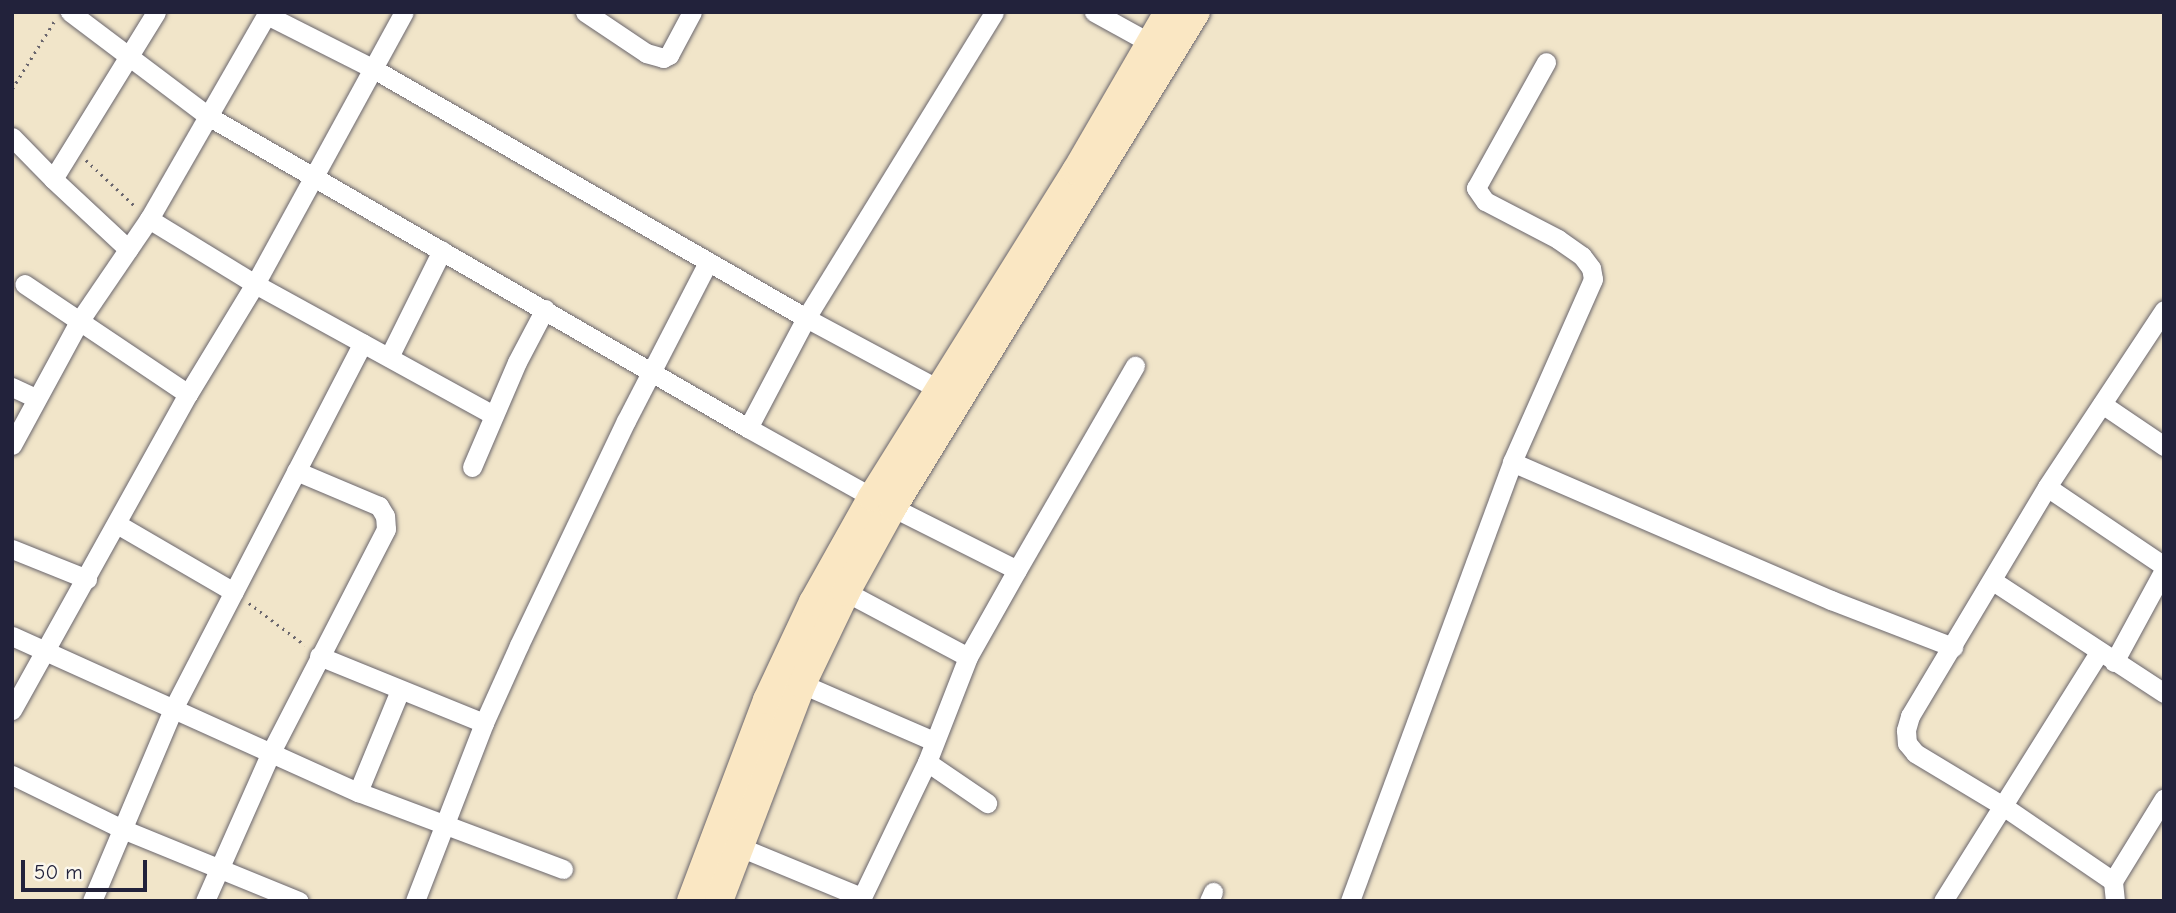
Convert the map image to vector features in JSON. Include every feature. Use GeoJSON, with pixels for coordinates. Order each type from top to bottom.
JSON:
{"type":"FeatureCollection","features":[{"type":"Feature","properties":{"kind":"main road"},"geometry":{"type":"LineString","coordinates":[[719,901],[727,841],[767,700],[813,602],[883,502],[1160,48],[1168,12]]}},
{"type":"Feature","properties":{"kind":"main road"},"geometry":{"type":"LineString","coordinates":[[691,901],[727,841],[846,592],[883,502],[940,390],[1076,171],[1160,48],[1196,12]]}},
{"type":"Feature","properties":{"kind":"street"},"geometry":{"type":"LineString","coordinates":[[70,12],[208,116],[652,370],[748,428],[883,502],[1017,570]]}},
{"type":"Feature","properties":{"kind":"street"},"geometry":{"type":"LineString","coordinates":[[53,179],[131,57],[156,12]]}},
{"type":"Feature","properties":{"kind":"street"},"geometry":{"type":"LineString","coordinates":[[12,710],[188,394],[255,284],[404,12]]}},
{"type":"Feature","properties":{"kind":"street"},"geometry":{"type":"LineString","coordinates":[[585,12],[646,53],[663,58],[669,55],[692,12]]}},
{"type":"Feature","properties":{"kind":"street"},"geometry":{"type":"LineString","coordinates":[[748,428],[806,318],[994,12]]}},
{"type":"Feature","properties":{"kind":"street"},"geometry":{"type":"LineString","coordinates":[[1094,12],[1160,48]]}},
{"type":"Feature","properties":{"kind":"street"},"geometry":{"type":"LineString","coordinates":[[12,445],[80,320],[149,219],[267,13],[372,68],[806,318],[940,390]]}},
{"type":"Feature","properties":{"kind":"street"},"geometry":{"type":"LineString","coordinates":[[1350,901],[1512,462],[1593,279],[1591,268],[1582,256],[1558,239],[1485,201],[1476,188],[1546,62]]}},
{"type":"Feature","properties":{"kind":"street"},"geometry":{"type":"LineString","coordinates":[[12,137],[128,249]]}},
{"type":"Feature","properties":{"kind":"street"},"geometry":{"type":"LineString","coordinates":[[149,219],[255,284],[493,415]]}},
{"type":"Feature","properties":{"kind":"street"},"geometry":{"type":"LineString","coordinates":[[389,357],[442,250]]}},
{"type":"Feature","properties":{"kind":"street"},"geometry":{"type":"LineString","coordinates":[[415,901],[447,825],[484,723],[652,370],[708,262]]}},
{"type":"Feature","properties":{"kind":"street"},"geometry":{"type":"LineString","coordinates":[[24,284],[188,394]]}},
{"type":"Feature","properties":{"kind":"street"},"geometry":{"type":"LineString","coordinates":[[472,467],[493,415],[545,309]]}},
{"type":"Feature","properties":{"kind":"street"},"geometry":{"type":"LineString","coordinates":[[2164,310],[2048,487],[1910,716],[1906,730],[1907,743],[1915,752],[2003,806],[2114,891],[2164,798]]}},
{"type":"Feature","properties":{"kind":"street"},"geometry":{"type":"LineString","coordinates":[[92,901],[120,828],[173,709],[363,343]]}},
{"type":"Feature","properties":{"kind":"street"},"geometry":{"type":"LineString","coordinates":[[727,841],[860,899],[927,762],[968,657],[1135,366]]}},
{"type":"Feature","properties":{"kind":"street"},"geometry":{"type":"LineString","coordinates":[[12,387],[36,398]]}},
{"type":"Feature","properties":{"kind":"street"},"geometry":{"type":"LineString","coordinates":[[2102,404],[2164,446]]}},
{"type":"Feature","properties":{"kind":"street"},"geometry":{"type":"LineString","coordinates":[[1512,462],[1831,600],[1952,647]]}},
{"type":"Feature","properties":{"kind":"street"},"geometry":{"type":"LineString","coordinates":[[205,901],[270,754],[382,540],[387,520],[384,511],[373,502],[296,471]]}},
{"type":"Feature","properties":{"kind":"street"},"geometry":{"type":"LineString","coordinates":[[1943,901],[2003,806],[2164,568],[2048,487]]}},
{"type":"Feature","properties":{"kind":"street"},"geometry":{"type":"LineString","coordinates":[[117,524],[234,592]]}},
{"type":"Feature","properties":{"kind":"street"},"geometry":{"type":"LineString","coordinates":[[12,549],[87,579]]}},
{"type":"Feature","properties":{"kind":"street"},"geometry":{"type":"LineString","coordinates":[[1993,580],[2164,693]]}},
{"type":"Feature","properties":{"kind":"street"},"geometry":{"type":"LineString","coordinates":[[846,592],[968,657]]}},
{"type":"Feature","properties":{"kind":"street"},"geometry":{"type":"LineString","coordinates":[[12,636],[358,792],[563,869]]}},
{"type":"Feature","properties":{"kind":"street"},"geometry":{"type":"LineString","coordinates":[[319,656],[484,723]]}},
{"type":"Feature","properties":{"kind":"street"},"geometry":{"type":"LineString","coordinates":[[802,684],[933,741]]}},
{"type":"Feature","properties":{"kind":"street"},"geometry":{"type":"LineString","coordinates":[[358,792],[400,690]]}},
{"type":"Feature","properties":{"kind":"street"},"geometry":{"type":"LineString","coordinates":[[927,762],[986,803]]}},
{"type":"Feature","properties":{"kind":"street"},"geometry":{"type":"LineString","coordinates":[[12,775],[120,828],[299,901]]}},
{"type":"Feature","properties":{"kind":"path"},"geometry":{"type":"LineString","coordinates":[[12,89],[60,12]]}},
{"type":"Feature","properties":{"kind":"path"},"geometry":{"type":"LineString","coordinates":[[74,148],[149,219]]}},
{"type":"Feature","properties":{"kind":"path"},"geometry":{"type":"LineString","coordinates":[[234,592],[319,656]]}}]}
